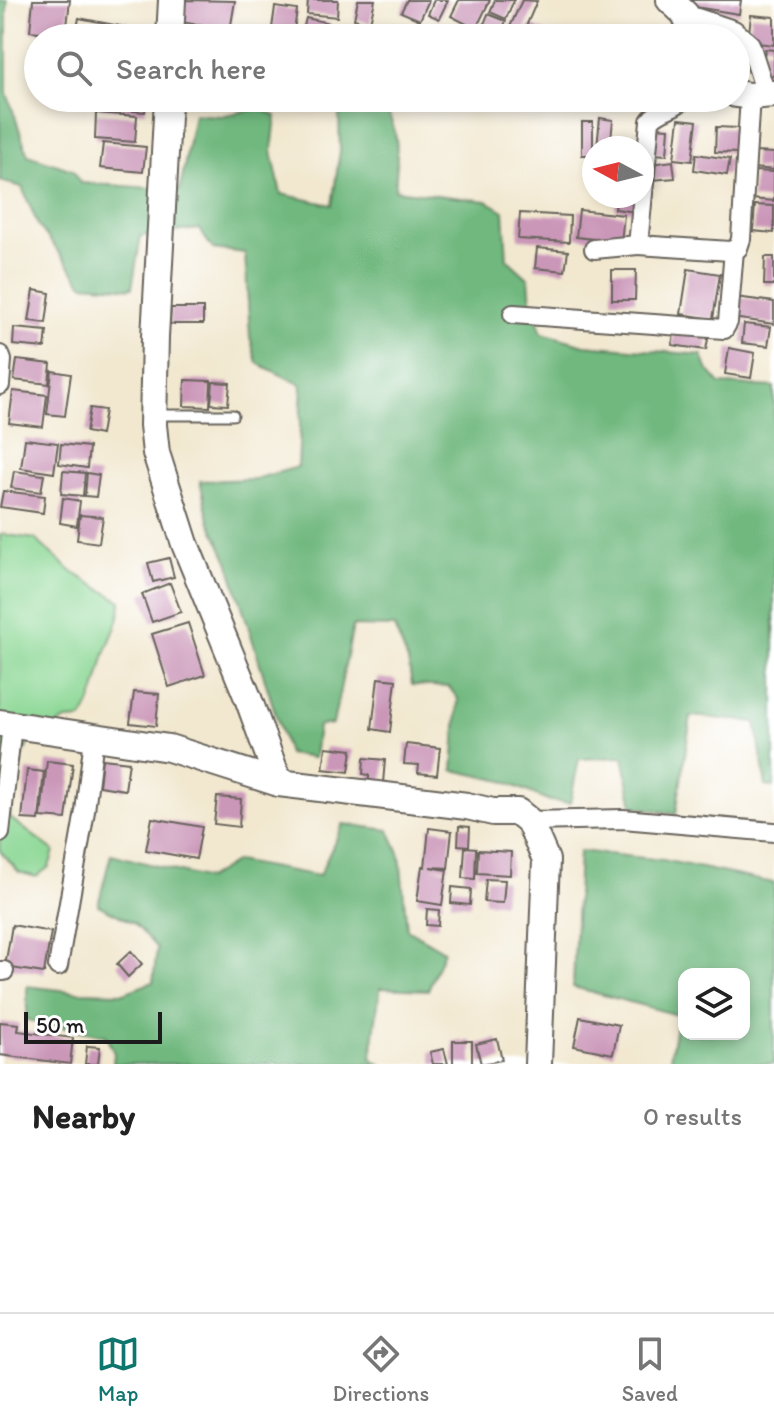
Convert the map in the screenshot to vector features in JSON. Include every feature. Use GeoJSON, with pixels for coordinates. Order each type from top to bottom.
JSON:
{"type":"FeatureCollection","features":[{"type":"Feature","properties":{"kind":"street"},"geometry":{"type":"LineString","coordinates":[[171,24],[172,0]]}},
{"type":"Feature","properties":{"kind":"street"},"geometry":{"type":"LineString","coordinates":[[683,17],[710,24]]}},
{"type":"Feature","properties":{"kind":"street"},"geometry":{"type":"LineString","coordinates":[[513,314],[724,329],[728,322],[734,250],[741,239],[756,94],[750,44]]}},
{"type":"Feature","properties":{"kind":"street"},"geometry":{"type":"LineString","coordinates":[[167,112],[153,415],[156,453],[173,512],[279,783]]}},
{"type":"Feature","properties":{"kind":"street"},"geometry":{"type":"LineString","coordinates":[[638,245],[650,121],[654,114],[660,112]]}},
{"type":"Feature","properties":{"kind":"street"},"geometry":{"type":"LineString","coordinates":[[594,249],[638,245],[734,250]]}},
{"type":"Feature","properties":{"kind":"street"},"geometry":{"type":"LineString","coordinates":[[0,355],[0,385]]}},
{"type":"Feature","properties":{"kind":"street"},"geometry":{"type":"LineString","coordinates":[[0,833],[6,724],[169,748],[279,783],[467,806],[493,812],[518,812],[529,821],[546,860],[538,1064]]}},
{"type":"Feature","properties":{"kind":"street"},"geometry":{"type":"LineString","coordinates":[[58,966],[85,811],[94,738]]}},
{"type":"Feature","properties":{"kind":"street"},"geometry":{"type":"LineString","coordinates":[[529,821],[623,819],[774,832]]}},
{"type":"Feature","properties":{"kind":"lane"},"geometry":{"type":"LineString","coordinates":[[153,415],[233,415]]}},
{"type":"Feature","properties":{"kind":"green space"},"geometry":{"type":"Polygon","coordinates":[[[0,0],[7,0],[7,93],[28,155],[73,170],[81,183],[180,190],[194,114],[220,116],[268,112],[276,116],[272,151],[281,194],[332,205],[340,151],[340,112],[387,112],[395,131],[395,190],[487,201],[504,211],[507,259],[529,279],[531,302],[542,333],[585,345],[702,355],[707,369],[720,384],[774,387],[774,787],[766,786],[756,722],[691,716],[676,814],[633,806],[623,757],[579,759],[570,803],[550,801],[503,781],[453,770],[458,699],[449,687],[412,685],[408,661],[394,627],[353,626],[333,724],[318,726],[314,758],[288,754],[228,561],[209,520],[200,481],[255,479],[298,467],[302,385],[257,363],[250,337],[245,253],[213,249],[199,229],[141,236],[132,288],[83,284],[38,225],[22,187],[0,181],[0,0]]]}},
{"type":"Feature","properties":{"kind":"green space"},"geometry":{"type":"Polygon","coordinates":[[[0,534],[35,539],[72,572],[121,601],[96,689],[82,719],[66,720],[28,744],[10,785],[10,818],[54,851],[49,867],[36,877],[19,872],[0,851],[0,534]]]}},
{"type":"Feature","properties":{"kind":"green space"},"geometry":{"type":"Polygon","coordinates":[[[343,824],[389,830],[400,855],[407,929],[444,951],[428,990],[380,988],[371,1058],[380,1064],[113,1064],[114,1053],[106,1036],[27,1020],[27,986],[124,993],[153,982],[157,948],[134,923],[98,905],[111,854],[207,879],[236,861],[319,876],[343,824]]]}},
{"type":"Feature","properties":{"kind":"green space"},"geometry":{"type":"Polygon","coordinates":[[[579,851],[663,860],[774,883],[774,1064],[669,1064],[678,1015],[573,987],[579,851]]]}},
{"type":"Feature","properties":{"kind":"building"},"geometry":{"type":"Polygon","coordinates":[[[33,0],[70,0],[67,24],[31,24],[33,0]]]}},
{"type":"Feature","properties":{"kind":"building"},"geometry":{"type":"Polygon","coordinates":[[[186,0],[235,1],[231,24],[182,22],[186,0]]]}},
{"type":"Feature","properties":{"kind":"building"},"geometry":{"type":"Polygon","coordinates":[[[308,0],[338,0],[337,17],[307,14],[308,0]]]}},
{"type":"Feature","properties":{"kind":"building"},"geometry":{"type":"Polygon","coordinates":[[[358,0],[375,0],[370,23],[354,19],[358,0]]]}},
{"type":"Feature","properties":{"kind":"building"},"geometry":{"type":"Polygon","coordinates":[[[407,0],[429,0],[420,20],[401,12],[407,0]]]}},
{"type":"Feature","properties":{"kind":"building"},"geometry":{"type":"Polygon","coordinates":[[[434,0],[448,0],[439,19],[428,14],[434,0]]]}},
{"type":"Feature","properties":{"kind":"building"},"geometry":{"type":"Polygon","coordinates":[[[459,0],[490,0],[478,24],[466,24],[451,16],[459,0]]]}},
{"type":"Feature","properties":{"kind":"building"},"geometry":{"type":"Polygon","coordinates":[[[495,0],[514,0],[506,19],[490,12],[495,0]]]}},
{"type":"Feature","properties":{"kind":"building"},"geometry":{"type":"Polygon","coordinates":[[[522,0],[537,1],[527,24],[511,24],[522,0]]]}},
{"type":"Feature","properties":{"kind":"building"},"geometry":{"type":"Polygon","coordinates":[[[677,0],[741,0],[739,14],[676,4],[677,0]]]}},
{"type":"Feature","properties":{"kind":"building"},"geometry":{"type":"Polygon","coordinates":[[[275,7],[297,10],[295,24],[273,24],[275,7]]]}},
{"type":"Feature","properties":{"kind":"building"},"geometry":{"type":"Polygon","coordinates":[[[488,14],[506,21],[505,24],[484,24],[488,14]]]}},
{"type":"Feature","properties":{"kind":"building"},"geometry":{"type":"Polygon","coordinates":[[[751,15],[774,17],[774,45],[750,42],[751,15]]]}},
{"type":"Feature","properties":{"kind":"building"},"geometry":{"type":"Polygon","coordinates":[[[79,18],[110,24],[78,24],[79,18]]]}},
{"type":"Feature","properties":{"kind":"building"},"geometry":{"type":"Polygon","coordinates":[[[306,18],[329,23],[329,24],[304,24],[306,18]]]}},
{"type":"Feature","properties":{"kind":"building"},"geometry":{"type":"Polygon","coordinates":[[[765,49],[774,50],[774,76],[762,74],[765,49]]]}},
{"type":"Feature","properties":{"kind":"building"},"geometry":{"type":"Polygon","coordinates":[[[96,113],[137,116],[135,142],[95,139],[96,113]]]}},
{"type":"Feature","properties":{"kind":"building"},"geometry":{"type":"Polygon","coordinates":[[[600,118],[613,120],[611,136],[598,136],[600,118]]]}},
{"type":"Feature","properties":{"kind":"building"},"geometry":{"type":"Polygon","coordinates":[[[679,119],[697,121],[692,161],[674,159],[679,119]]]}},
{"type":"Feature","properties":{"kind":"building"},"geometry":{"type":"Polygon","coordinates":[[[582,122],[593,122],[593,136],[582,136],[582,122]]]}},
{"type":"Feature","properties":{"kind":"building"},"geometry":{"type":"Polygon","coordinates":[[[654,127],[669,128],[667,155],[654,154],[654,127]]]}},
{"type":"Feature","properties":{"kind":"building"},"geometry":{"type":"Polygon","coordinates":[[[716,127],[738,128],[738,153],[715,152],[716,127]]]}},
{"type":"Feature","properties":{"kind":"building"},"geometry":{"type":"Polygon","coordinates":[[[103,143],[146,147],[143,172],[100,168],[103,143]]]}},
{"type":"Feature","properties":{"kind":"building"},"geometry":{"type":"Polygon","coordinates":[[[754,152],[774,153],[774,170],[753,168],[754,152]]]}},
{"type":"Feature","properties":{"kind":"building"},"geometry":{"type":"Polygon","coordinates":[[[696,154],[730,159],[727,175],[694,170],[696,154]]]}},
{"type":"Feature","properties":{"kind":"building"},"geometry":{"type":"Polygon","coordinates":[[[673,161],[675,178],[654,180],[654,163],[673,161]]]}},
{"type":"Feature","properties":{"kind":"building"},"geometry":{"type":"Polygon","coordinates":[[[754,171],[774,172],[774,201],[752,199],[754,171]]]}},
{"type":"Feature","properties":{"kind":"building"},"geometry":{"type":"Polygon","coordinates":[[[755,205],[774,206],[774,233],[753,231],[755,205]]]}},
{"type":"Feature","properties":{"kind":"building"},"geometry":{"type":"Polygon","coordinates":[[[615,208],[636,208],[636,212],[615,208]]]}},
{"type":"Feature","properties":{"kind":"building"},"geometry":{"type":"Polygon","coordinates":[[[579,210],[624,215],[621,242],[576,237],[579,210]]]}},
{"type":"Feature","properties":{"kind":"building"},"geometry":{"type":"Polygon","coordinates":[[[520,213],[570,216],[569,242],[518,239],[520,213]]]}},
{"type":"Feature","properties":{"kind":"building"},"geometry":{"type":"Polygon","coordinates":[[[537,248],[568,251],[565,271],[535,268],[537,248]]]}},
{"type":"Feature","properties":{"kind":"building"},"geometry":{"type":"Polygon","coordinates":[[[765,257],[774,257],[774,285],[764,285],[765,257]]]}},
{"type":"Feature","properties":{"kind":"building"},"geometry":{"type":"Polygon","coordinates":[[[688,269],[720,274],[713,319],[681,314],[688,269]]]}},
{"type":"Feature","properties":{"kind":"building"},"geometry":{"type":"Polygon","coordinates":[[[612,270],[636,270],[635,300],[612,300],[612,270]]]}},
{"type":"Feature","properties":{"kind":"building"},"geometry":{"type":"Polygon","coordinates":[[[34,290],[50,293],[46,323],[29,321],[34,290]]]}},
{"type":"Feature","properties":{"kind":"building"},"geometry":{"type":"Polygon","coordinates":[[[735,297],[774,302],[774,324],[732,318],[735,297]]]}},
{"type":"Feature","properties":{"kind":"building"},"geometry":{"type":"Polygon","coordinates":[[[171,308],[203,308],[203,324],[170,324],[171,308]]]}},
{"type":"Feature","properties":{"kind":"building"},"geometry":{"type":"Polygon","coordinates":[[[744,324],[771,327],[768,346],[742,343],[744,324]]]}},
{"type":"Feature","properties":{"kind":"building"},"geometry":{"type":"Polygon","coordinates":[[[14,328],[47,331],[45,348],[13,345],[14,328]]]}},
{"type":"Feature","properties":{"kind":"building"},"geometry":{"type":"Polygon","coordinates":[[[675,328],[709,333],[706,350],[672,345],[675,328]]]}},
{"type":"Feature","properties":{"kind":"building"},"geometry":{"type":"Polygon","coordinates":[[[729,348],[755,353],[751,378],[725,374],[729,348]]]}},
{"type":"Feature","properties":{"kind":"building"},"geometry":{"type":"Polygon","coordinates":[[[17,360],[51,364],[49,384],[14,380],[17,360]]]}},
{"type":"Feature","properties":{"kind":"building"},"geometry":{"type":"Polygon","coordinates":[[[52,371],[71,374],[65,416],[47,414],[52,371]]]}},
{"type":"Feature","properties":{"kind":"building"},"geometry":{"type":"Polygon","coordinates":[[[185,380],[211,381],[210,407],[184,406],[185,380]]]}},
{"type":"Feature","properties":{"kind":"building"},"geometry":{"type":"Polygon","coordinates":[[[213,382],[230,383],[228,405],[211,404],[213,382]]]}},
{"type":"Feature","properties":{"kind":"building"},"geometry":{"type":"Polygon","coordinates":[[[13,391],[47,395],[43,427],[9,423],[13,391]]]}},
{"type":"Feature","properties":{"kind":"building"},"geometry":{"type":"Polygon","coordinates":[[[90,408],[105,410],[101,435],[86,432],[90,408]]]}},
{"type":"Feature","properties":{"kind":"building"},"geometry":{"type":"Polygon","coordinates":[[[25,439],[58,443],[54,473],[21,468],[25,439]]]}},
{"type":"Feature","properties":{"kind":"building"},"geometry":{"type":"Polygon","coordinates":[[[61,444],[89,447],[87,468],[59,464],[61,444]]]}},
{"type":"Feature","properties":{"kind":"building"},"geometry":{"type":"Polygon","coordinates":[[[14,471],[44,475],[41,492],[11,488],[14,471]]]}},
{"type":"Feature","properties":{"kind":"building"},"geometry":{"type":"Polygon","coordinates":[[[63,471],[85,473],[83,496],[61,494],[63,471]]]}},
{"type":"Feature","properties":{"kind":"building"},"geometry":{"type":"Polygon","coordinates":[[[87,473],[99,475],[96,497],[85,496],[87,473]]]}},
{"type":"Feature","properties":{"kind":"building"},"geometry":{"type":"Polygon","coordinates":[[[3,491],[45,496],[43,513],[0,507],[3,491]]]}},
{"type":"Feature","properties":{"kind":"building"},"geometry":{"type":"Polygon","coordinates":[[[63,498],[80,501],[77,526],[60,523],[63,498]]]}},
{"type":"Feature","properties":{"kind":"building"},"geometry":{"type":"Polygon","coordinates":[[[80,515],[103,517],[99,543],[77,540],[80,515]]]}},
{"type":"Feature","properties":{"kind":"building"},"geometry":{"type":"Polygon","coordinates":[[[169,558],[174,577],[153,582],[148,563],[169,558]]]}},
{"type":"Feature","properties":{"kind":"building"},"geometry":{"type":"Polygon","coordinates":[[[170,583],[181,612],[152,622],[142,594],[170,583]]]}},
{"type":"Feature","properties":{"kind":"building"},"geometry":{"type":"Polygon","coordinates":[[[188,623],[205,675],[169,687],[152,634],[188,623]]]}},
{"type":"Feature","properties":{"kind":"building"},"geometry":{"type":"Polygon","coordinates":[[[378,678],[396,680],[390,732],[372,729],[378,678]]]}},
{"type":"Feature","properties":{"kind":"building"},"geometry":{"type":"Polygon","coordinates":[[[134,692],[159,694],[156,726],[130,723],[134,692]]]}},
{"type":"Feature","properties":{"kind":"building"},"geometry":{"type":"Polygon","coordinates":[[[406,744],[440,748],[437,775],[418,773],[419,765],[404,764],[406,744]]]}},
{"type":"Feature","properties":{"kind":"building"},"geometry":{"type":"Polygon","coordinates":[[[326,747],[352,750],[349,772],[323,769],[326,747]]]}},
{"type":"Feature","properties":{"kind":"building"},"geometry":{"type":"Polygon","coordinates":[[[364,758],[385,760],[383,783],[369,781],[369,775],[363,774],[364,758]]]}},
{"type":"Feature","properties":{"kind":"building"},"geometry":{"type":"Polygon","coordinates":[[[102,759],[129,762],[125,790],[99,786],[102,759]]]}},
{"type":"Feature","properties":{"kind":"building"},"geometry":{"type":"Polygon","coordinates":[[[47,761],[73,764],[66,819],[41,817],[47,761]]]}},
{"type":"Feature","properties":{"kind":"building"},"geometry":{"type":"Polygon","coordinates":[[[27,770],[44,772],[39,820],[22,819],[27,770]]]}},
{"type":"Feature","properties":{"kind":"building"},"geometry":{"type":"Polygon","coordinates":[[[217,797],[241,799],[239,827],[214,824],[217,797]]]}},
{"type":"Feature","properties":{"kind":"building"},"geometry":{"type":"Polygon","coordinates":[[[152,818],[202,827],[196,859],[146,850],[152,818]]]}},
{"type":"Feature","properties":{"kind":"building"},"geometry":{"type":"Polygon","coordinates":[[[459,826],[470,827],[469,846],[458,845],[459,826]]]}},
{"type":"Feature","properties":{"kind":"building"},"geometry":{"type":"Polygon","coordinates":[[[429,828],[452,831],[448,868],[430,867],[447,870],[442,905],[417,901],[429,828]]]}},
{"type":"Feature","properties":{"kind":"building"},"geometry":{"type":"Polygon","coordinates":[[[465,847],[476,848],[475,879],[463,878],[465,847]]]}},
{"type":"Feature","properties":{"kind":"building"},"geometry":{"type":"Polygon","coordinates":[[[478,850],[511,852],[510,875],[477,873],[478,850]]]}},
{"type":"Feature","properties":{"kind":"building"},"geometry":{"type":"Polygon","coordinates":[[[486,879],[505,880],[503,903],[484,902],[486,879]]]}},
{"type":"Feature","properties":{"kind":"building"},"geometry":{"type":"Polygon","coordinates":[[[452,887],[471,889],[470,905],[451,903],[452,887]]]}},
{"type":"Feature","properties":{"kind":"building"},"geometry":{"type":"Polygon","coordinates":[[[427,909],[439,910],[438,926],[426,925],[427,909]]]}},
{"type":"Feature","properties":{"kind":"building"},"geometry":{"type":"Polygon","coordinates":[[[12,925],[51,932],[44,973],[5,967],[12,925]]]}},
{"type":"Feature","properties":{"kind":"building"},"geometry":{"type":"Polygon","coordinates":[[[131,951],[142,964],[128,977],[117,964],[131,951]]]}},
{"type":"Feature","properties":{"kind":"building"},"geometry":{"type":"Polygon","coordinates":[[[580,1017],[619,1025],[613,1054],[574,1046],[580,1017]]]}},
{"type":"Feature","properties":{"kind":"building"},"geometry":{"type":"Polygon","coordinates":[[[0,1022],[19,1024],[18,1031],[73,1038],[70,1064],[0,1055],[0,1022]]]}},
{"type":"Feature","properties":{"kind":"building"},"geometry":{"type":"Polygon","coordinates":[[[497,1039],[502,1060],[481,1064],[476,1044],[497,1039]]]}},
{"type":"Feature","properties":{"kind":"building"},"geometry":{"type":"Polygon","coordinates":[[[453,1041],[472,1041],[472,1064],[453,1064],[453,1041]]]}},
{"type":"Feature","properties":{"kind":"building"},"geometry":{"type":"Polygon","coordinates":[[[87,1046],[100,1047],[98,1064],[85,1064],[87,1046]]]}},
{"type":"Feature","properties":{"kind":"building"},"geometry":{"type":"Polygon","coordinates":[[[444,1049],[448,1064],[433,1064],[430,1052],[444,1049]]]}}]}
